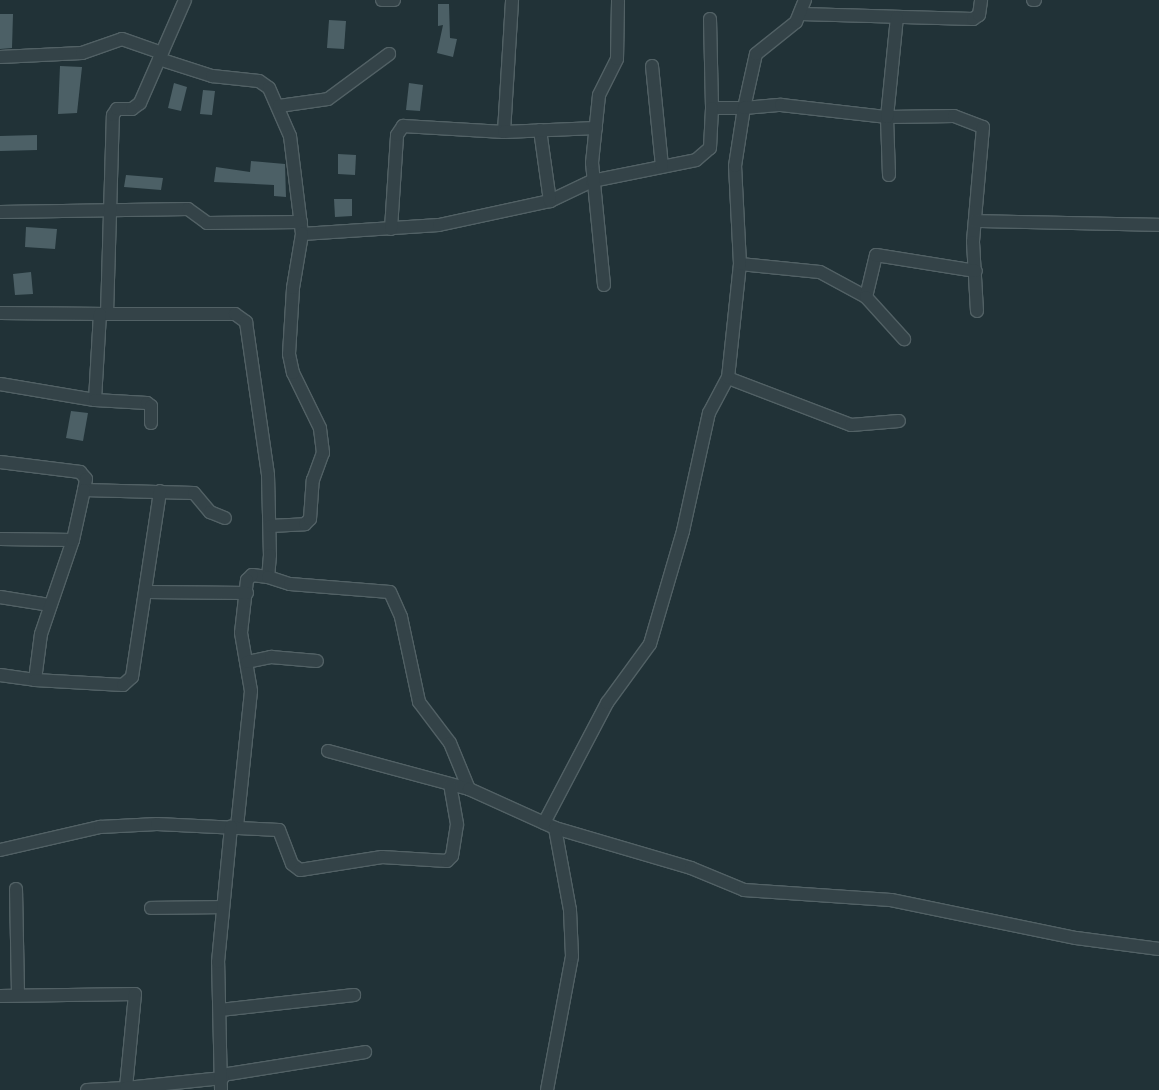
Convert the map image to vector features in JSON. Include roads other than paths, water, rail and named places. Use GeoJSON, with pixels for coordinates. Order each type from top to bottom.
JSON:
{"type":"FeatureCollection","features":[{"type":"Feature","properties":{"kind":"street"},"geometry":{"type":"LineString","coordinates":[[95,400],[110,210],[113,114],[117,109],[132,109],[140,103],[185,0]]}},
{"type":"Feature","properties":{"kind":"street"},"geometry":{"type":"LineString","coordinates":[[382,0],[394,0]]}},
{"type":"Feature","properties":{"kind":"street"},"geometry":{"type":"LineString","coordinates":[[504,132],[512,0]]}},
{"type":"Feature","properties":{"kind":"street"},"geometry":{"type":"LineString","coordinates":[[604,285],[592,181],[599,95],[616,66],[618,0]]}},
{"type":"Feature","properties":{"kind":"street"},"geometry":{"type":"LineString","coordinates":[[547,1090],[572,956],[570,910],[549,825],[607,703],[648,649],[683,531],[709,413],[728,378],[740,264],[735,166],[744,108],[756,54],[801,14],[805,0]]}},
{"type":"Feature","properties":{"kind":"street"},"geometry":{"type":"LineString","coordinates":[[801,14],[972,19],[979,15],[982,0]]}},
{"type":"Feature","properties":{"kind":"street"},"geometry":{"type":"LineString","coordinates":[[889,175],[887,117],[897,17]]}},
{"type":"Feature","properties":{"kind":"street"},"geometry":{"type":"LineString","coordinates":[[0,212],[188,209],[207,223],[302,228],[391,229],[439,225],[550,201],[592,181],[696,160],[708,152],[712,108],[710,18]]}},
{"type":"Feature","properties":{"kind":"street"},"geometry":{"type":"LineString","coordinates":[[0,57],[82,53],[122,39],[212,76],[259,81],[279,106],[290,136],[302,228],[293,288],[290,354],[296,381],[320,428],[323,454],[313,480],[310,519],[306,524],[270,526]]}},
{"type":"Feature","properties":{"kind":"street"},"geometry":{"type":"LineString","coordinates":[[279,106],[328,99],[389,54]]}},
{"type":"Feature","properties":{"kind":"street"},"geometry":{"type":"LineString","coordinates":[[652,66],[662,166]]}},
{"type":"Feature","properties":{"kind":"street"},"geometry":{"type":"LineString","coordinates":[[712,108],[781,105],[887,117],[954,116],[983,127],[975,221],[977,311]]}},
{"type":"Feature","properties":{"kind":"street"},"geometry":{"type":"LineString","coordinates":[[391,229],[397,135],[403,126],[504,132],[596,128]]}},
{"type":"Feature","properties":{"kind":"street"},"geometry":{"type":"LineString","coordinates":[[540,130],[550,201]]}},
{"type":"Feature","properties":{"kind":"street"},"geometry":{"type":"LineString","coordinates":[[975,221],[1159,225]]}},
{"type":"Feature","properties":{"kind":"street"},"geometry":{"type":"LineString","coordinates":[[866,298],[876,255],[976,271]]}},
{"type":"Feature","properties":{"kind":"street"},"geometry":{"type":"LineString","coordinates":[[740,264],[820,272],[866,298],[904,339]]}},
{"type":"Feature","properties":{"kind":"street"},"geometry":{"type":"LineString","coordinates":[[0,313],[244,318],[265,440],[270,526],[268,577]]}},
{"type":"Feature","properties":{"kind":"street"},"geometry":{"type":"LineString","coordinates":[[728,378],[851,425],[899,421]]}},
{"type":"Feature","properties":{"kind":"street"},"geometry":{"type":"LineString","coordinates":[[0,384],[95,400],[147,403],[151,423]]}},
{"type":"Feature","properties":{"kind":"street"},"geometry":{"type":"LineString","coordinates":[[0,462],[80,472],[86,479],[73,540],[50,606],[35,680]]}},
{"type":"Feature","properties":{"kind":"street"},"geometry":{"type":"LineString","coordinates":[[84,490],[194,493],[210,512],[225,518]]}},
{"type":"Feature","properties":{"kind":"street"},"geometry":{"type":"LineString","coordinates":[[0,675],[35,680],[128,682],[136,666],[160,491]]}},
{"type":"Feature","properties":{"kind":"street"},"geometry":{"type":"LineString","coordinates":[[0,538],[73,540]]}},
{"type":"Feature","properties":{"kind":"street"},"geometry":{"type":"LineString","coordinates":[[222,1081],[220,1010],[221,907],[249,741],[247,662],[241,646],[250,576],[268,577],[290,584],[390,592],[403,625],[418,702],[450,743],[469,790]]}},
{"type":"Feature","properties":{"kind":"street"},"geometry":{"type":"LineString","coordinates":[[147,592],[247,594]]}},
{"type":"Feature","properties":{"kind":"street"},"geometry":{"type":"LineString","coordinates":[[0,597],[50,606]]}},
{"type":"Feature","properties":{"kind":"street"},"geometry":{"type":"LineString","coordinates":[[247,662],[271,657],[317,661]]}},
{"type":"Feature","properties":{"kind":"street"},"geometry":{"type":"LineString","coordinates":[[328,751],[469,790],[549,825],[691,868],[744,890],[804,896],[838,893],[891,900],[1076,938],[1159,949]]}},
{"type":"Feature","properties":{"kind":"street"},"geometry":{"type":"LineString","coordinates":[[0,850],[122,824],[234,827],[283,832],[292,864],[300,870],[382,857],[447,861],[453,854],[457,824],[450,784]]}},
{"type":"Feature","properties":{"kind":"street"},"geometry":{"type":"LineString","coordinates":[[16,889],[18,995]]}},
{"type":"Feature","properties":{"kind":"street"},"geometry":{"type":"LineString","coordinates":[[151,908],[221,907]]}},
{"type":"Feature","properties":{"kind":"street"},"geometry":{"type":"LineString","coordinates":[[0,996],[135,994],[126,1088]]}},
{"type":"Feature","properties":{"kind":"street"},"geometry":{"type":"LineString","coordinates":[[220,1010],[354,995]]}},
{"type":"Feature","properties":{"kind":"street"},"geometry":{"type":"LineString","coordinates":[[87,1090],[222,1081],[365,1052]]}}]}
